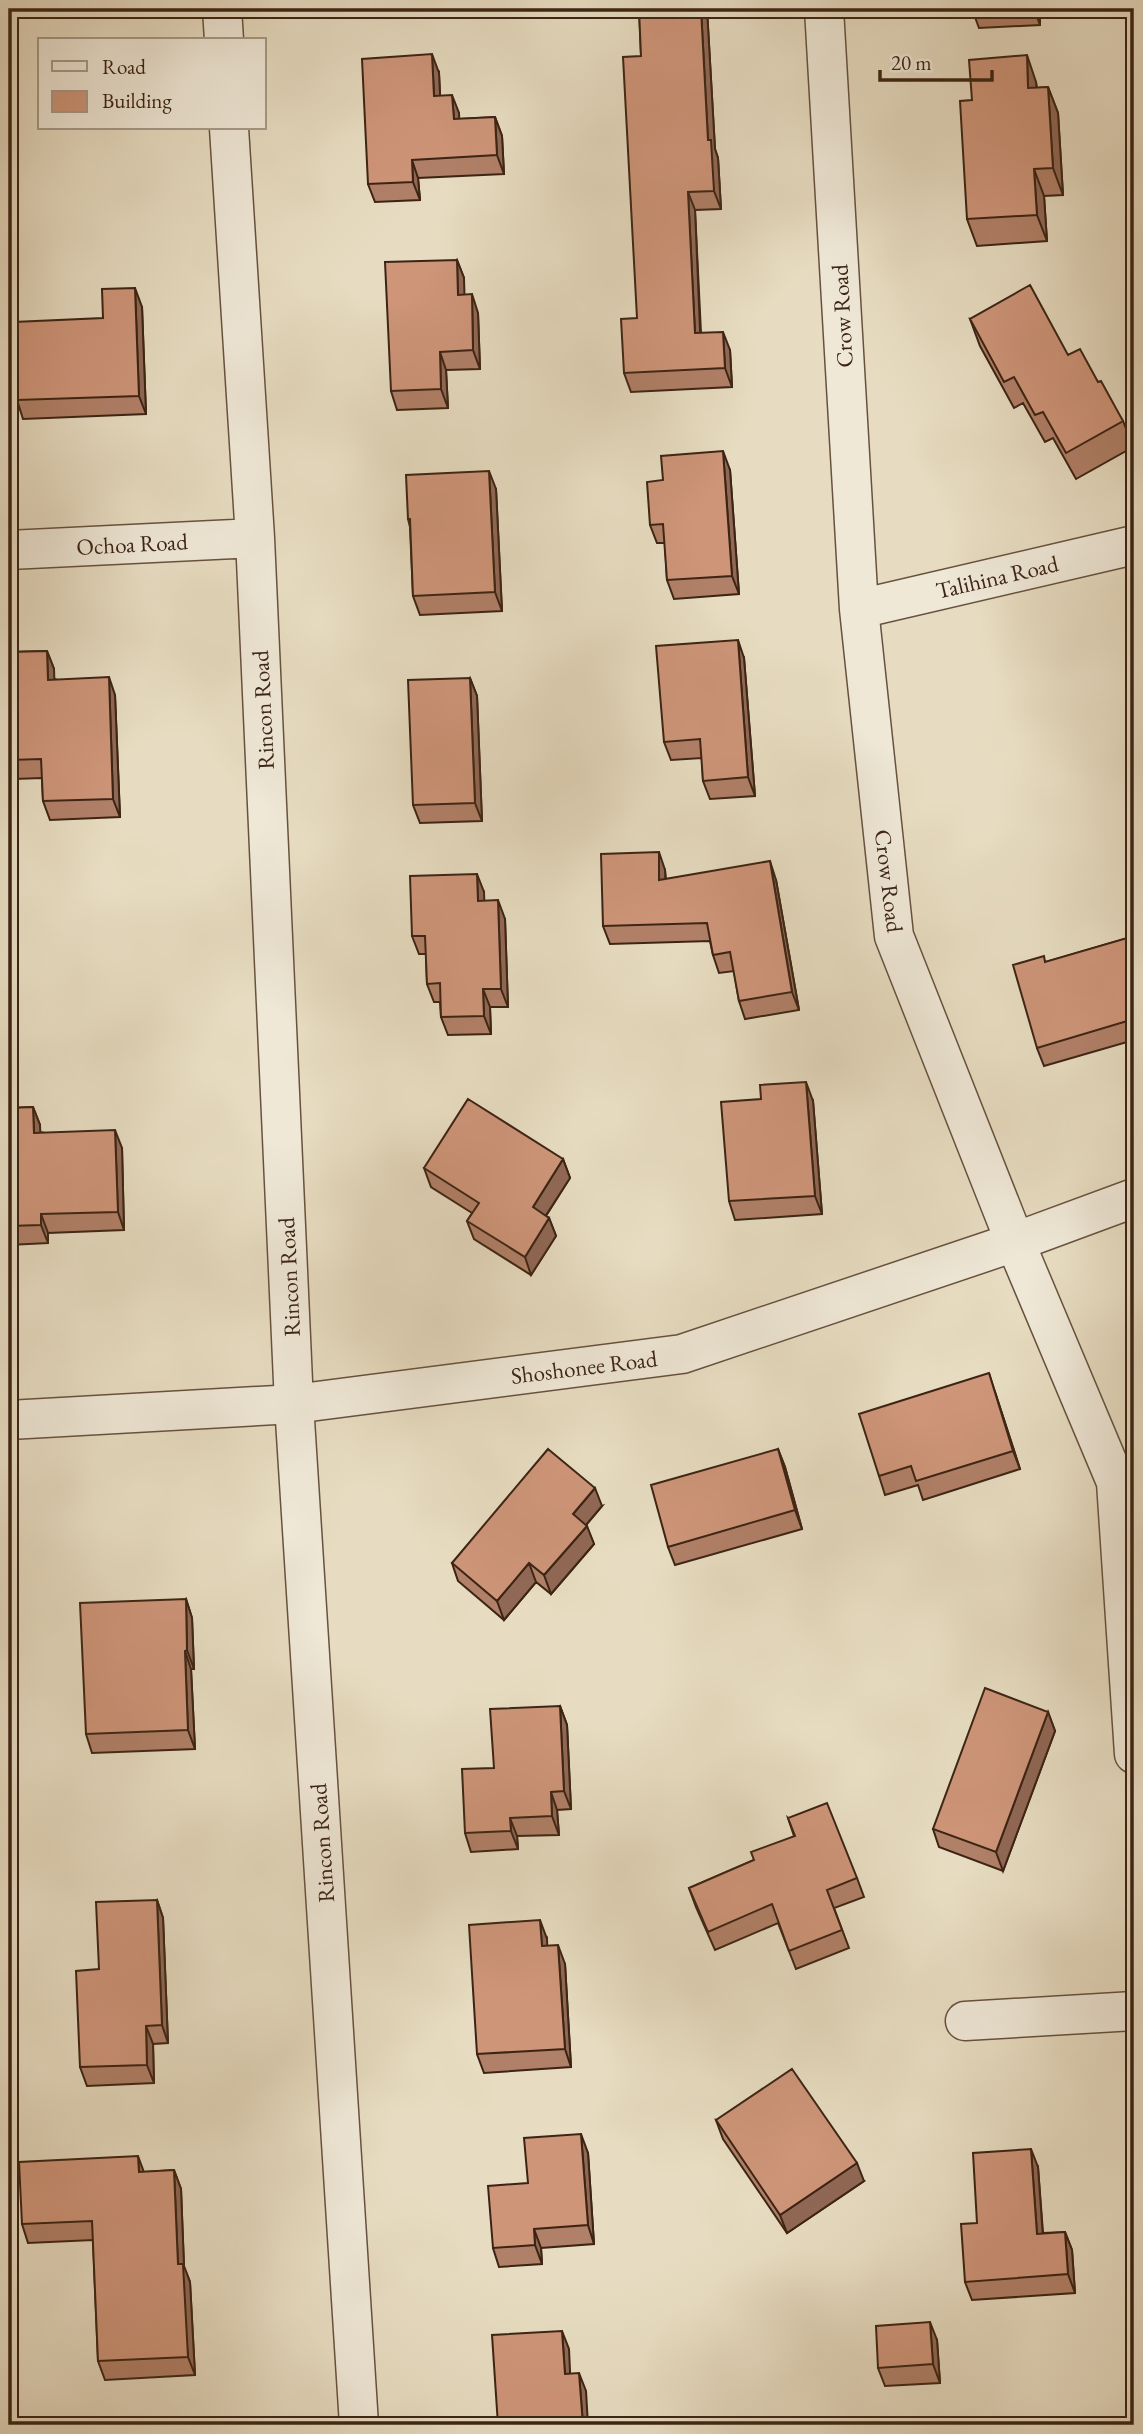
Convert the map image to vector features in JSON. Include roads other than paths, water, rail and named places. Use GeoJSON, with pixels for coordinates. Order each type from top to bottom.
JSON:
{"type":"FeatureCollection","features":[{"type":"Feature","properties":{"kind":"street"},"geometry":{"type":"LineString","coordinates":[[222,9],[224,38]]}},
{"type":"Feature","properties":{"kind":"street","name":"Crow Road"},"geometry":{"type":"LineString","coordinates":[[824,9],[859,610],[894,936],[1015,1242],[1116,1482],[1134,1754]]}},
{"type":"Feature","properties":{"kind":"street","name":"Rincon Road"},"geometry":{"type":"LineString","coordinates":[[229,130],[255,538],[294,1404],[359,2425]]}},
{"type":"Feature","properties":{"kind":"street","name":"Ochoa Road"},"geometry":{"type":"LineString","coordinates":[[9,550],[255,538]]}},
{"type":"Feature","properties":{"kind":"street","name":"Talihina Road"},"geometry":{"type":"LineString","coordinates":[[859,610],[1134,545]]}},
{"type":"Feature","properties":{"kind":"street","name":"Shoshonee Road"},"geometry":{"type":"LineString","coordinates":[[9,1420],[294,1404],[682,1354],[1015,1242],[1134,1198]]}},
{"type":"Feature","properties":{"kind":"street"},"geometry":{"type":"LineString","coordinates":[[965,2021],[1134,2011]]}}]}
